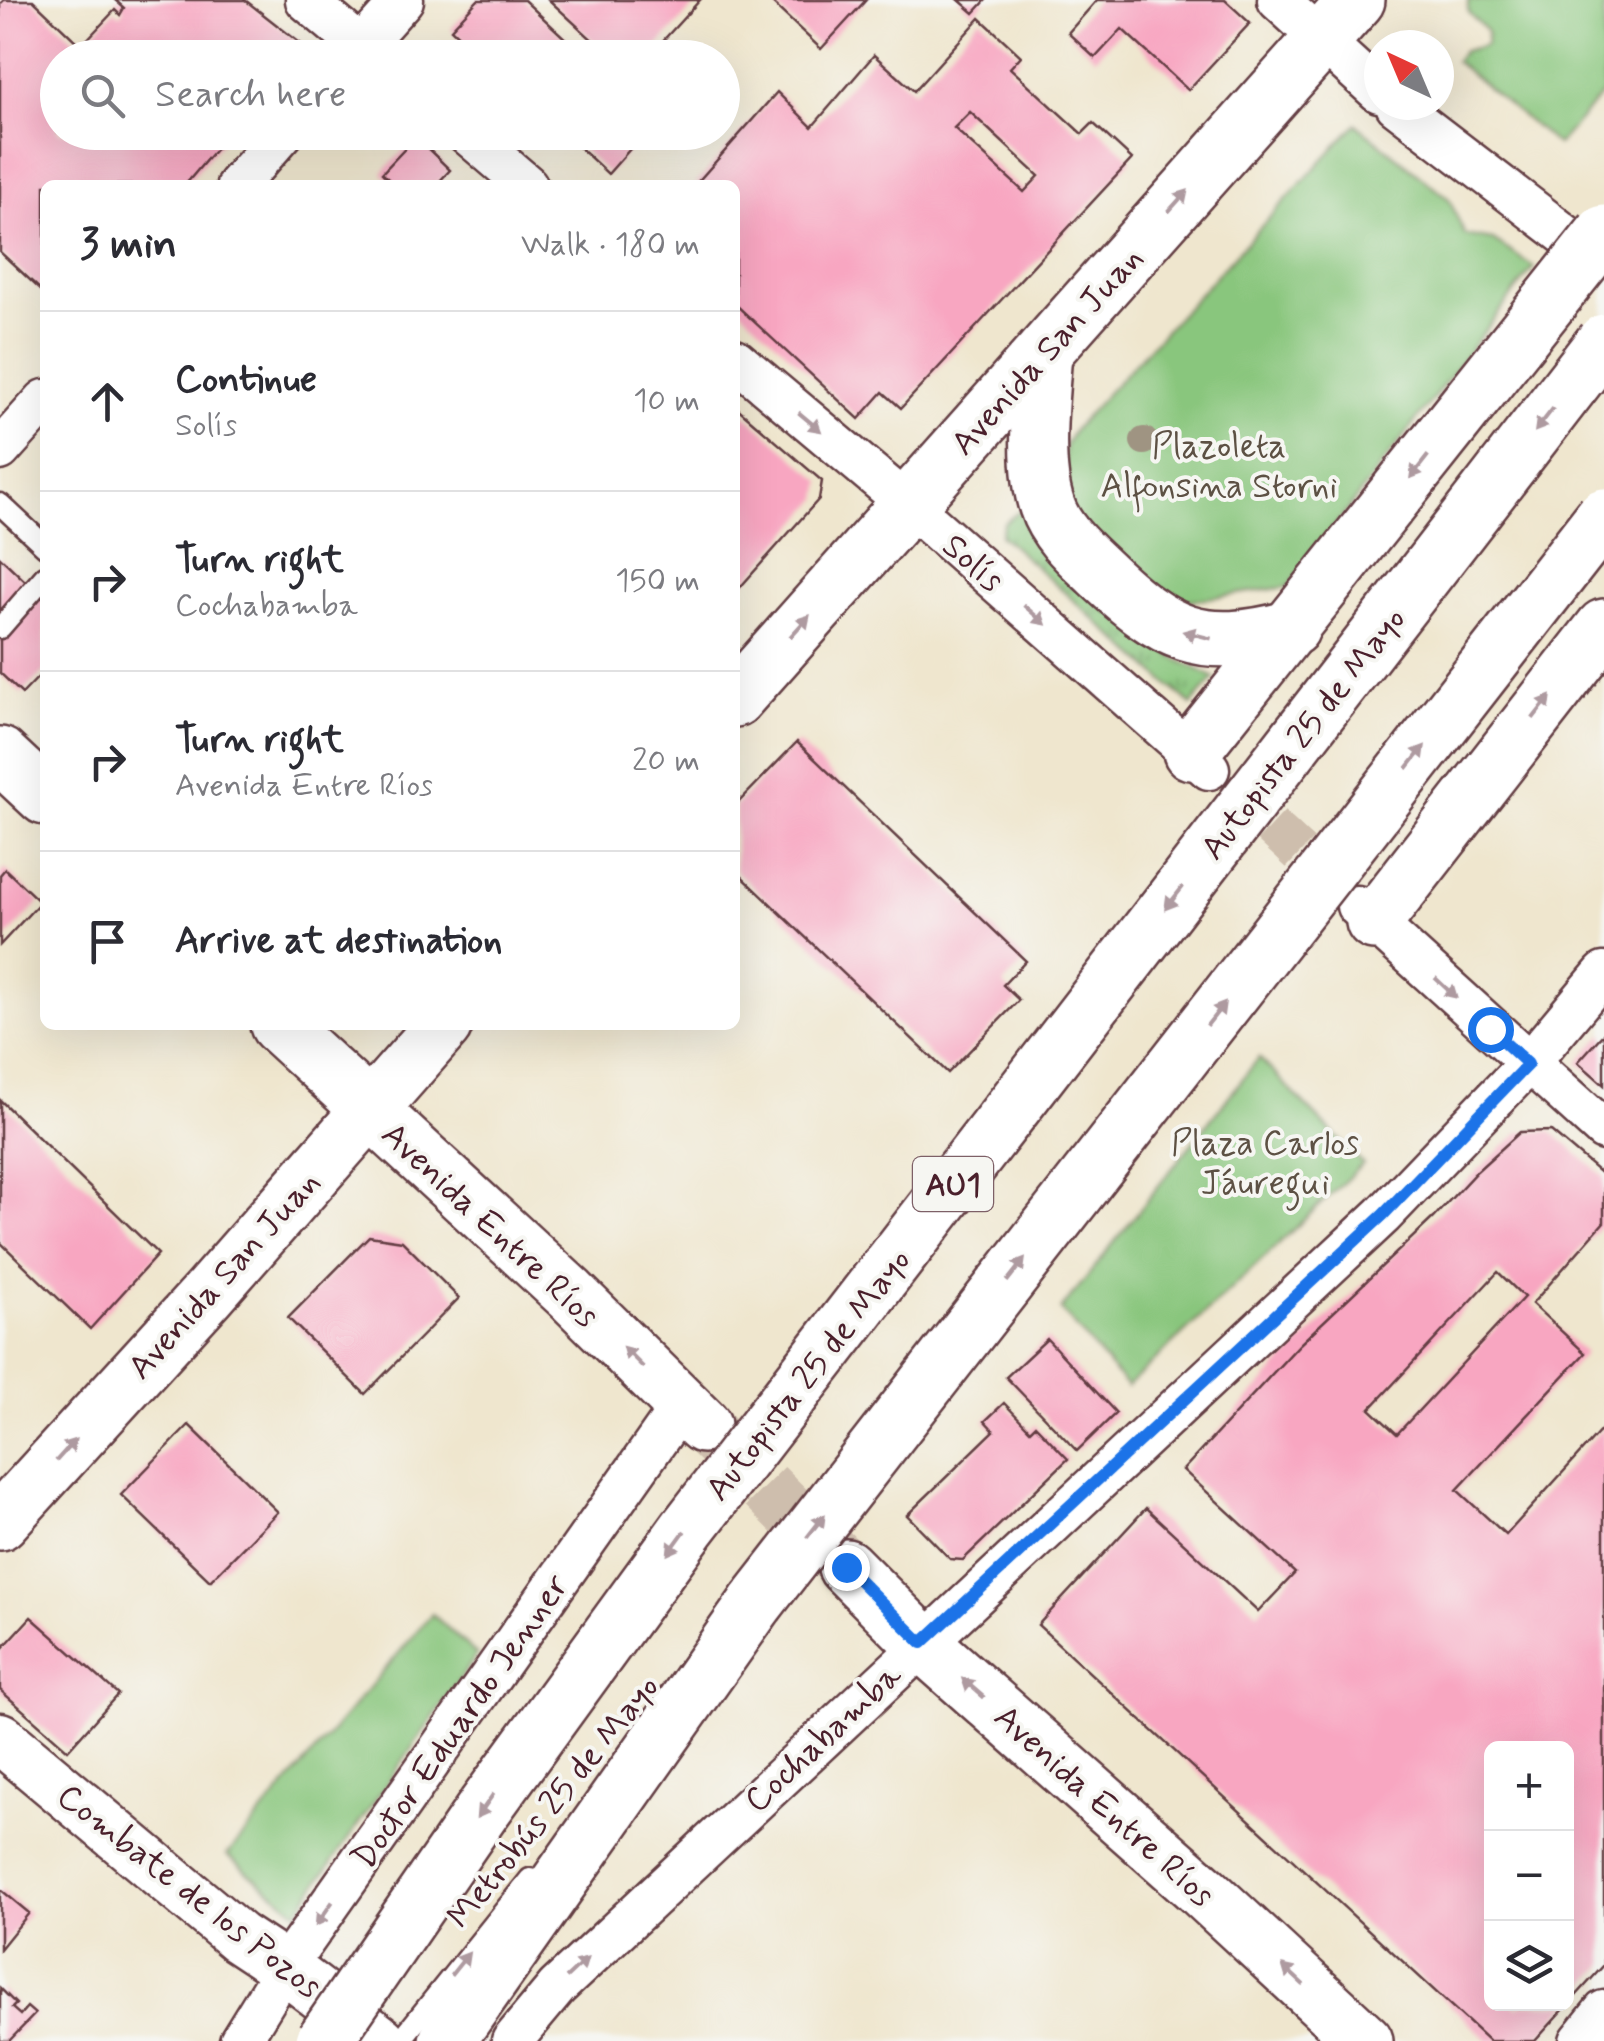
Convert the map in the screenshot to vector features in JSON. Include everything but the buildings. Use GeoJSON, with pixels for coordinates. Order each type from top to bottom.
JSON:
{"type":"FeatureCollection","features":[{"type":"Feature","properties":{"kind":"main road","name":"Avenida San Juan"},"geometry":{"type":"LineString","coordinates":[[740,693],[1339,20]]}},
{"type":"Feature","properties":{"kind":"main road"},"geometry":{"type":"LineString","coordinates":[[1200,760],[1292,628],[1479,390],[1586,235]]}},
{"type":"Feature","properties":{"kind":"main road","name":"Autopista 25 de Mayo"},"geometry":{"type":"LineString","coordinates":[[324,2041],[485,1807],[688,1528],[1604,342]]}},
{"type":"Feature","properties":{"kind":"main road"},"geometry":{"type":"LineString","coordinates":[[1044,352],[1041,470],[1047,507],[1072,545],[1136,608],[1180,630],[1230,641],[1292,628]]}},
{"type":"Feature","properties":{"kind":"main road"},"geometry":{"type":"LineString","coordinates":[[446,2041],[756,1603],[1604,516]]}},
{"type":"Feature","properties":{"kind":"main road"},"geometry":{"type":"LineString","coordinates":[[1365,914],[1604,628]]}},
{"type":"Feature","properties":{"kind":"main road"},"geometry":{"type":"LineString","coordinates":[[0,755],[40,792]]}},
{"type":"Feature","properties":{"kind":"main road","name":"Avenida Entre Ríos"},"geometry":{"type":"LineString","coordinates":[[283,1030],[570,1294],[692,1415]]}},
{"type":"Feature","properties":{"kind":"main road","name":"Avenida San Juan"},"geometry":{"type":"LineString","coordinates":[[0,1522],[208,1294],[439,1030]]}},
{"type":"Feature","properties":{"kind":"main road","name":"Avenida Entre Ríos"},"geometry":{"type":"LineString","coordinates":[[846,1567],[922,1643],[1204,1892],[1365,2041]]}},
{"type":"Feature","properties":{"kind":"street"},"geometry":{"type":"LineString","coordinates":[[306,0],[348,40]]}},
{"type":"Feature","properties":{"kind":"street"},"geometry":{"type":"LineString","coordinates":[[373,40],[403,0]]}},
{"type":"Feature","properties":{"kind":"street"},"geometry":{"type":"LineString","coordinates":[[1278,0],[1339,20],[1364,65]]}},
{"type":"Feature","properties":{"kind":"street"},"geometry":{"type":"LineString","coordinates":[[1418,120],[1586,235]]}},
{"type":"Feature","properties":{"kind":"street"},"geometry":{"type":"LineString","coordinates":[[241,180],[268,150]]}},
{"type":"Feature","properties":{"kind":"street"},"geometry":{"type":"LineString","coordinates":[[486,150],[522,180]]}},
{"type":"Feature","properties":{"kind":"street","name":"Solís"},"geometry":{"type":"LineString","coordinates":[[740,363],[1200,760]]}},
{"type":"Feature","properties":{"kind":"street"},"geometry":{"type":"LineString","coordinates":[[0,450],[40,406]]}},
{"type":"Feature","properties":{"kind":"street"},"geometry":{"type":"LineString","coordinates":[[1365,914],[1604,1130]]}},
{"type":"Feature","properties":{"kind":"street","name":"Cochabamba"},"geometry":{"type":"LineString","coordinates":[[512,2041],[557,1986],[1369,1229],[1528,1064],[1604,973]]}},
{"type":"Feature","properties":{"kind":"street","name":"Doctor Eduardo Jenner"},"geometry":{"type":"LineString","coordinates":[[240,2041],[286,1968],[692,1415]]}},
{"type":"Feature","properties":{"kind":"street","name":"Combate de los Pozos"},"geometry":{"type":"LineString","coordinates":[[0,1738],[238,1936],[381,2041]]}},
{"type":"Feature","properties":{"kind":"street"},"geometry":{"type":"LineString","coordinates":[[1580,2041],[1604,2012]]}},
{"type":"Feature","properties":{"kind":"lane"},"geometry":{"type":"LineString","coordinates":[[0,504],[40,541]]}},
{"type":"Feature","properties":{"kind":"lane"},"geometry":{"type":"LineString","coordinates":[[0,628],[40,582]]}},
{"type":"Feature","properties":{"kind":"lane","name":"Metrobús 25 de Mayo"},"geometry":{"type":"LineString","coordinates":[[570,1830],[756,1603]]}},
{"type":"Feature","properties":{"kind":"lane","name":"Metrobús 25 de Mayo"},"geometry":{"type":"LineString","coordinates":[[400,2041],[545,1860]]}},
{"type":"Feature","properties":{"kind":"green space"},"geometry":{"type":"Polygon","coordinates":[[[1468,0],[1604,0],[1604,92],[1557,145],[1455,61],[1463,51],[1486,45],[1487,32],[1468,12],[1468,0]]]}},
{"type":"Feature","properties":{"kind":"green space","name":"Plazoleta Alfonsina Storni"},"geometry":{"type":"Polygon","coordinates":[[[1356,124],[1449,199],[1465,235],[1493,240],[1534,267],[1288,587],[1163,604],[1061,511],[1065,445],[1075,428],[1356,124]]]}},
{"type":"Feature","properties":{"kind":"green space"},"geometry":{"type":"Polygon","coordinates":[[[1024,508],[1173,657],[1215,678],[1191,705],[1000,535],[1004,523],[1024,508]]]}},
{"type":"Feature","properties":{"kind":"green space","name":"Plaza Carlos Jáuregui"},"geometry":{"type":"Polygon","coordinates":[[[1259,1058],[1363,1164],[1127,1387],[1061,1310],[1259,1058]]]}},
{"type":"Feature","properties":{"kind":"green space"},"geometry":{"type":"Polygon","coordinates":[[[432,1614],[477,1655],[297,1912],[227,1855],[432,1614]]]}},
{"type":"Feature","properties":{"kind":"tunnel"},"geometry":{"type":"LineString","coordinates":[[1227,785],[1342,892]]}},
{"type":"Feature","properties":{"kind":"tunnel"},"geometry":{"type":"LineString","coordinates":[[706,1428],[844,1565]]}},
{"type":"Feature","properties":{"kind":"route"},"geometry":{"type":"LineString","coordinates":[[846,1567],[922,1643],[1383,1215],[1528,1064],[1490,1029]]}}]}
